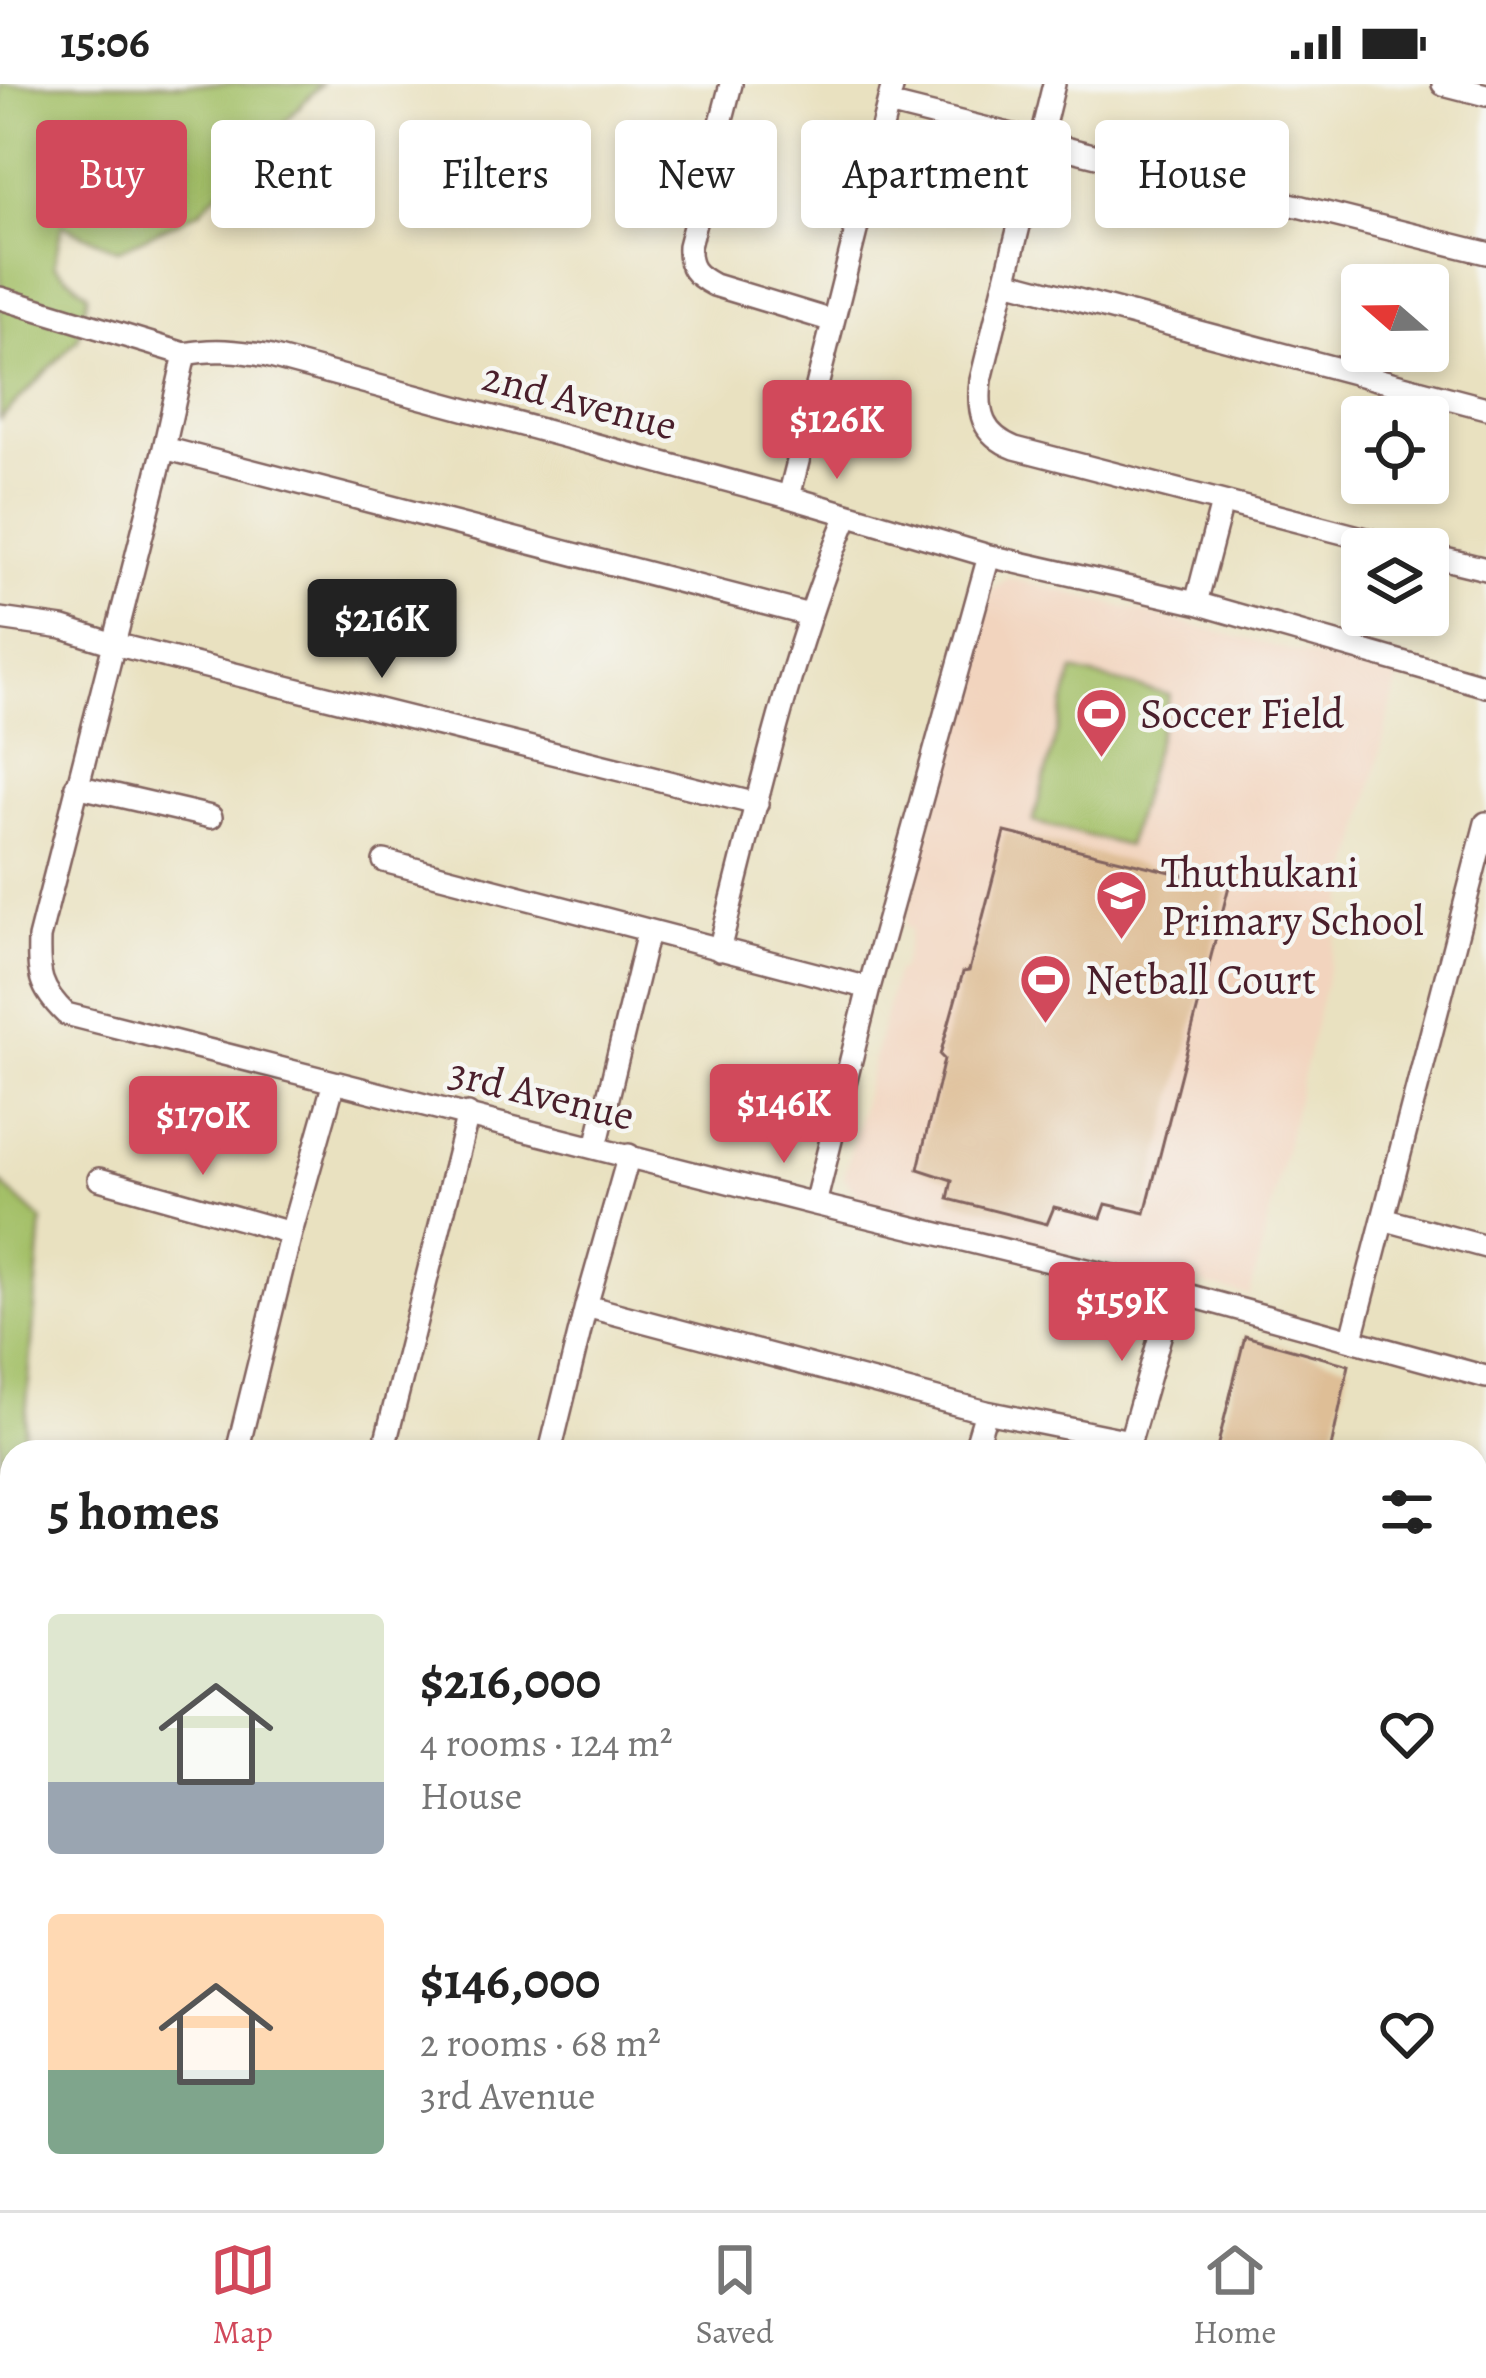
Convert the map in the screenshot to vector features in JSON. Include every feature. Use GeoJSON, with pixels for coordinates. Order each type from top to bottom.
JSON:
{"type":"FeatureCollection","features":[{"type":"Feature","properties":{"kind":"street"},"geometry":{"type":"LineString","coordinates":[[731,84],[688,246],[688,262],[697,276],[714,285],[833,321]]}},
{"type":"Feature","properties":{"kind":"street"},"geometry":{"type":"LineString","coordinates":[[1045,120],[1054,84]]}},
{"type":"Feature","properties":{"kind":"street"},"geometry":{"type":"LineString","coordinates":[[1443,84],[1486,95]]}},
{"type":"Feature","properties":{"kind":"street"},"geometry":{"type":"LineString","coordinates":[[789,497],[890,94],[973,120]]}},
{"type":"Feature","properties":{"kind":"street"},"geometry":{"type":"LineString","coordinates":[[1071,149],[1486,253]]}},
{"type":"Feature","properties":{"kind":"street"},"geometry":{"type":"LineString","coordinates":[[1019,228],[981,380],[978,404],[992,435],[1016,448],[1341,533]]}},
{"type":"Feature","properties":{"kind":"street"},"geometry":{"type":"LineString","coordinates":[[1006,280],[1486,408]]}},
{"type":"Feature","properties":{"kind":"street","name":"2nd Avenue"},"geometry":{"type":"LineString","coordinates":[[0,298],[184,354],[231,350],[267,356],[989,556],[1196,603],[1486,686]]}},
{"type":"Feature","properties":{"kind":"street"},"geometry":{"type":"LineString","coordinates":[[184,354],[76,786],[211,817]]}},
{"type":"Feature","properties":{"kind":"street"},"geometry":{"type":"LineString","coordinates":[[164,448],[809,615]]}},
{"type":"Feature","properties":{"kind":"street"},"geometry":{"type":"LineString","coordinates":[[1196,603],[1222,503]]}},
{"type":"Feature","properties":{"kind":"street"},"geometry":{"type":"LineString","coordinates":[[719,950],[782,704],[809,615],[848,515]]}},
{"type":"Feature","properties":{"kind":"street"},"geometry":{"type":"LineString","coordinates":[[815,1204],[869,988],[989,556]]}},
{"type":"Feature","properties":{"kind":"street"},"geometry":{"type":"LineString","coordinates":[[1449,560],[1486,569]]}},
{"type":"Feature","properties":{"kind":"street"},"geometry":{"type":"LineString","coordinates":[[0,619],[64,628],[757,805]]}},
{"type":"Feature","properties":{"kind":"street","name":"3rd Avenue"},"geometry":{"type":"LineString","coordinates":[[76,786],[39,938],[42,984],[66,1014],[1173,1291],[1486,1377]]}},
{"type":"Feature","properties":{"kind":"street"},"geometry":{"type":"LineString","coordinates":[[1352,1339],[1486,823]]}},
{"type":"Feature","properties":{"kind":"street"},"geometry":{"type":"LineString","coordinates":[[384,861],[869,988]]}},
{"type":"Feature","properties":{"kind":"street"},"geometry":{"type":"LineString","coordinates":[[596,1147],[648,932]]}},
{"type":"Feature","properties":{"kind":"street"},"geometry":{"type":"LineString","coordinates":[[240,1440],[334,1082]]}},
{"type":"Feature","properties":{"kind":"street"},"geometry":{"type":"LineString","coordinates":[[386,1440],[469,1114]]}},
{"type":"Feature","properties":{"kind":"street"},"geometry":{"type":"LineString","coordinates":[[553,1440],[629,1155]]}},
{"type":"Feature","properties":{"kind":"street"},"geometry":{"type":"LineString","coordinates":[[99,1179],[291,1233]]}},
{"type":"Feature","properties":{"kind":"street"},"geometry":{"type":"LineString","coordinates":[[1383,1220],[1486,1247]]}},
{"type":"Feature","properties":{"kind":"street"},"geometry":{"type":"LineString","coordinates":[[1130,1440],[1173,1291]]}},
{"type":"Feature","properties":{"kind":"street"},"geometry":{"type":"LineString","coordinates":[[586,1306],[1103,1440]]}},
{"type":"Feature","properties":{"kind":"street"},"geometry":{"type":"LineString","coordinates":[[978,1440],[986,1412]]}},
{"type":"Feature","properties":{"kind":"shaded area","name":"Thuthukani Primary School"},"geometry":{"type":"Polygon","coordinates":[[[1009,578],[1398,678],[1250,1296],[860,1200],[844,1177],[896,971],[901,969],[911,930],[905,925],[991,589],[1009,578]]]}},
{"type":"Feature","properties":{"kind":"green space"},"geometry":{"type":"Polygon","coordinates":[[[0,84],[321,84],[287,120],[211,120],[211,199],[187,217],[187,120],[36,120],[36,228],[61,228],[54,265],[88,294],[78,339],[0,419],[0,84]]]}},
{"type":"Feature","properties":{"kind":"green space"},"geometry":{"type":"Polygon","coordinates":[[[69,228],[164,228],[118,250],[69,228]]]}},
{"type":"Feature","properties":{"kind":"green space","name":"Soccer Field"},"geometry":{"type":"Polygon","coordinates":[[[1073,671],[1170,695],[1127,846],[1033,822],[1073,671]]]}},
{"type":"Feature","properties":{"kind":"green space"},"geometry":{"type":"Polygon","coordinates":[[[0,1182],[42,1221],[24,1440],[0,1440],[0,1182]]]}},
{"type":"Feature","properties":{"kind":"building"},"geometry":{"type":"Polygon","coordinates":[[[1005,832],[1229,886],[1145,1213],[1106,1204],[1101,1218],[1054,1207],[1047,1224],[948,1199],[952,1180],[918,1169],[944,1059],[940,1055],[963,972],[969,971],[1005,832]]]}},
{"type":"Feature","properties":{"kind":"building"},"geometry":{"type":"Polygon","coordinates":[[[1245,1336],[1349,1365],[1333,1440],[1219,1440],[1245,1336]]]}},
{"type":"Feature","properties":{"kind":"place","name":"Soccer Field"},"geometry":{"type":"Point","coordinates":[1101,759]}},
{"type":"Feature","properties":{"kind":"place","name":"Thuthukani Primary School"},"geometry":{"type":"Point","coordinates":[1122,942]}},
{"type":"Feature","properties":{"kind":"place","name":"Netball Court"},"geometry":{"type":"Point","coordinates":[1046,1025]}}]}
